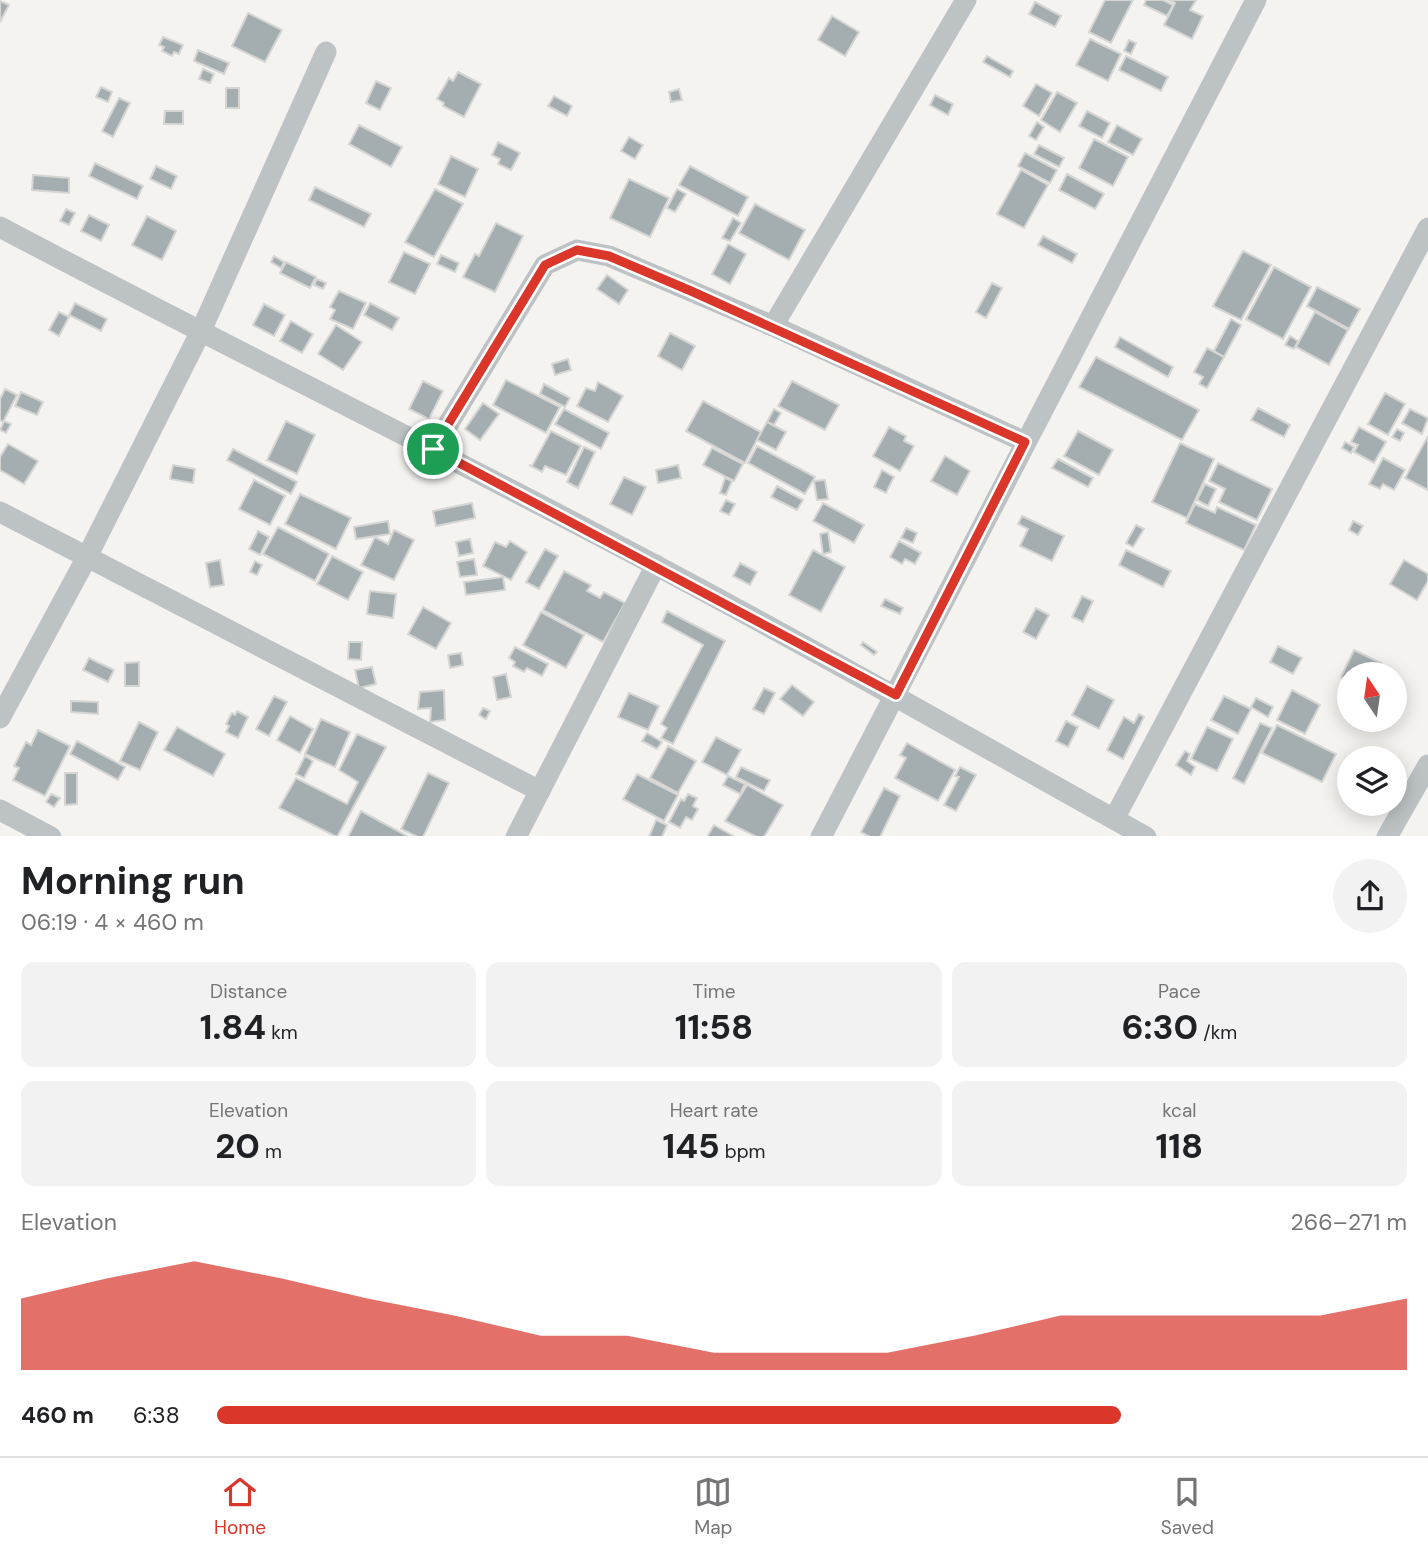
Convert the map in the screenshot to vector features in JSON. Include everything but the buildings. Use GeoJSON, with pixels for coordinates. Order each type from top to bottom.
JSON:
{"type":"FeatureCollection","features":[{"type":"Feature","properties":{"kind":"street"},"geometry":{"type":"LineString","coordinates":[[773,326],[966,0]]}},
{"type":"Feature","properties":{"kind":"street"},"geometry":{"type":"LineString","coordinates":[[821,836],[1256,0]]}},
{"type":"Feature","properties":{"kind":"street"},"geometry":{"type":"LineString","coordinates":[[0,718],[87,557],[200,333],[326,52]]}},
{"type":"Feature","properties":{"kind":"street"},"geometry":{"type":"LineString","coordinates":[[0,226],[200,333],[433,449],[656,565],[896,695],[1146,836]]}},
{"type":"Feature","properties":{"kind":"street"},"geometry":{"type":"LineString","coordinates":[[1114,818],[1428,228]]}},
{"type":"Feature","properties":{"kind":"street"},"geometry":{"type":"LineString","coordinates":[[433,449],[545,265],[577,250],[609,256],[773,326],[1025,442]]}},
{"type":"Feature","properties":{"kind":"street"},"geometry":{"type":"LineString","coordinates":[[0,512],[540,791]]}},
{"type":"Feature","properties":{"kind":"street"},"geometry":{"type":"LineString","coordinates":[[516,836],[656,565]]}},
{"type":"Feature","properties":{"kind":"street"},"geometry":{"type":"LineString","coordinates":[[1387,836],[1428,765]]}},
{"type":"Feature","properties":{"kind":"street"},"geometry":{"type":"LineString","coordinates":[[0,810],[51,836]]}},
{"type":"Feature","properties":{"kind":"route"},"geometry":{"type":"LineString","coordinates":[[577,250],[609,256],[773,326],[1025,442],[896,695],[656,565],[433,449],[545,265],[577,250]]}}]}
